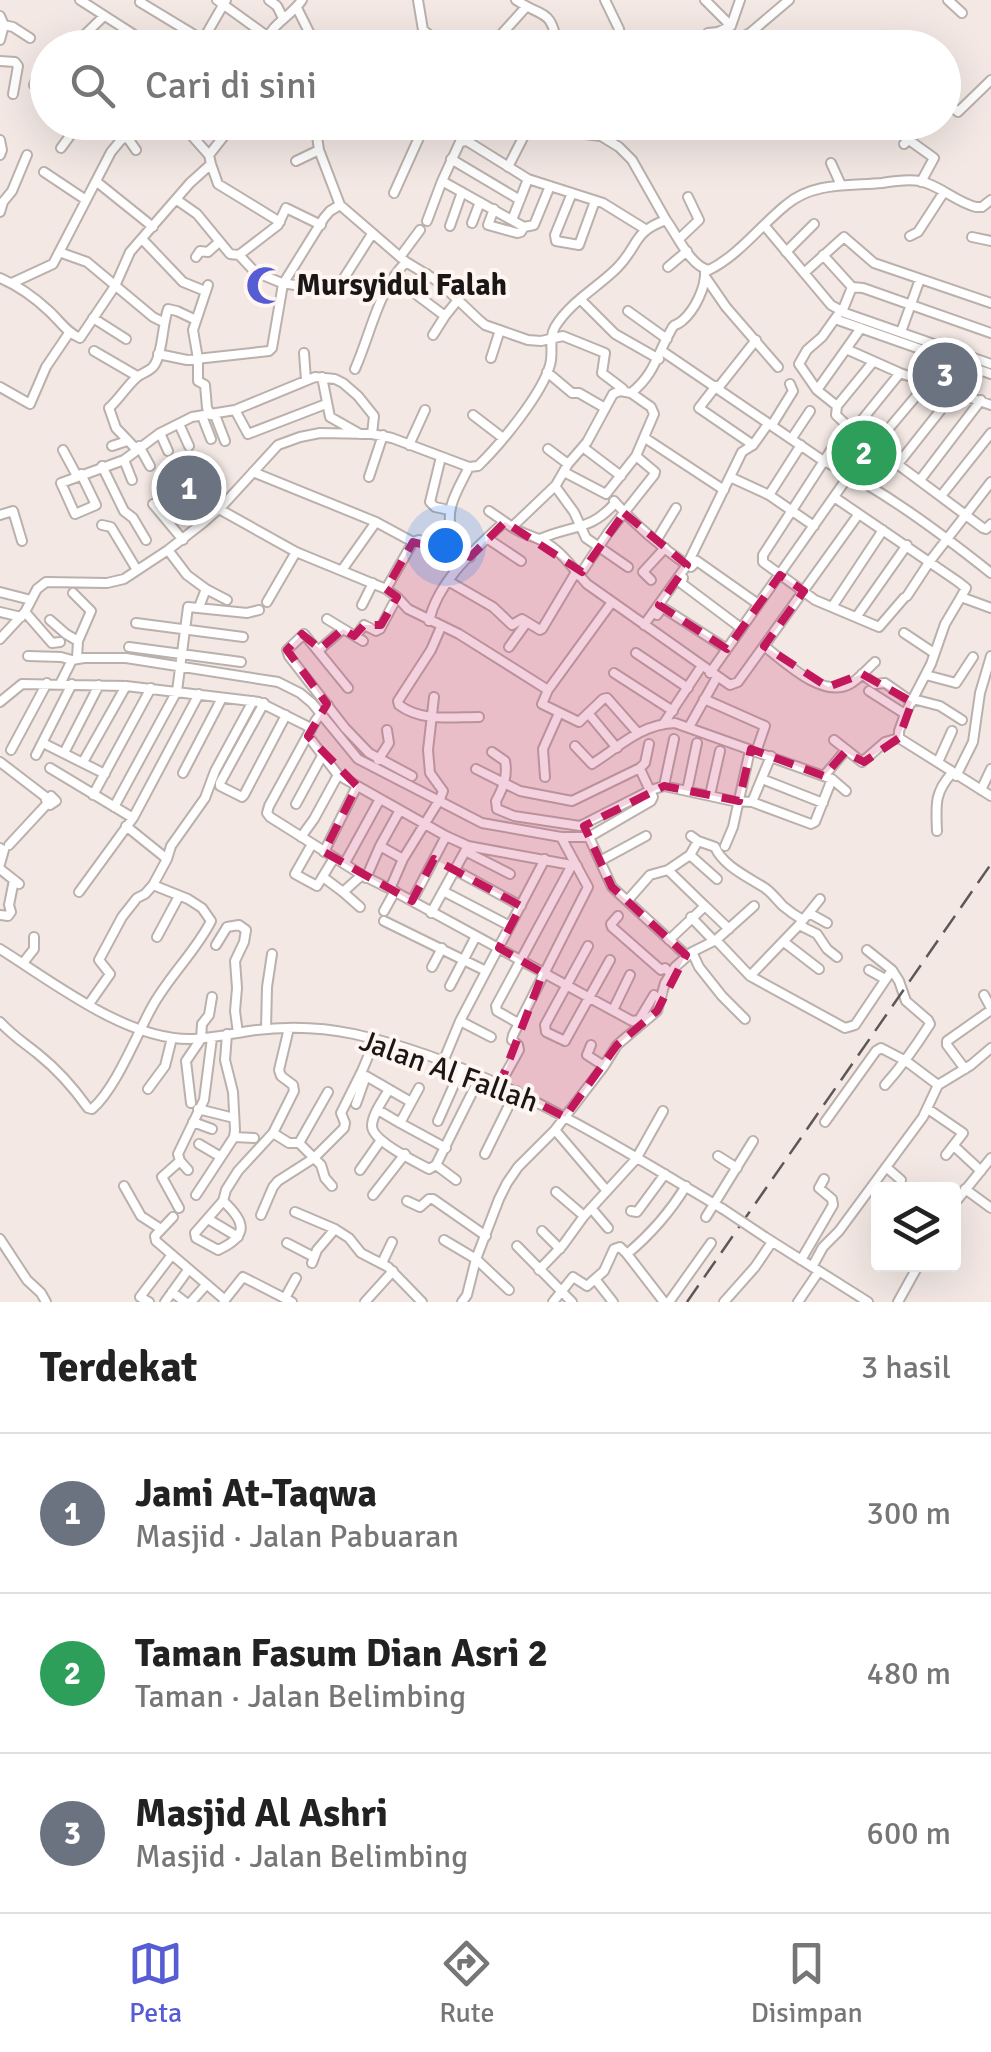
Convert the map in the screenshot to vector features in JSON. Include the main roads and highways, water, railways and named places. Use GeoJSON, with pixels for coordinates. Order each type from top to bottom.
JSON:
{"type":"FeatureCollection","features":[{"type":"Feature","properties":{"kind":"railway"},"geometry":{"type":"LineString","coordinates":[[687,1302],[991,864]]}},
{"type":"Feature","properties":{"kind":"place","name":"Mursyidul Falah"},"geometry":{"type":"Point","coordinates":[266,285]}},
{"type":"Feature","properties":{"kind":"place","name":"Masjid Al Ashri"},"geometry":{"type":"Point","coordinates":[945,375]}},
{"type":"Feature","properties":{"kind":"place","name":"Taman Fasum Dian Asri 2"},"geometry":{"type":"Point","coordinates":[864,453]}},
{"type":"Feature","properties":{"kind":"place","name":"Jami At-Taqwa"},"geometry":{"type":"Point","coordinates":[189,488]}}]}
